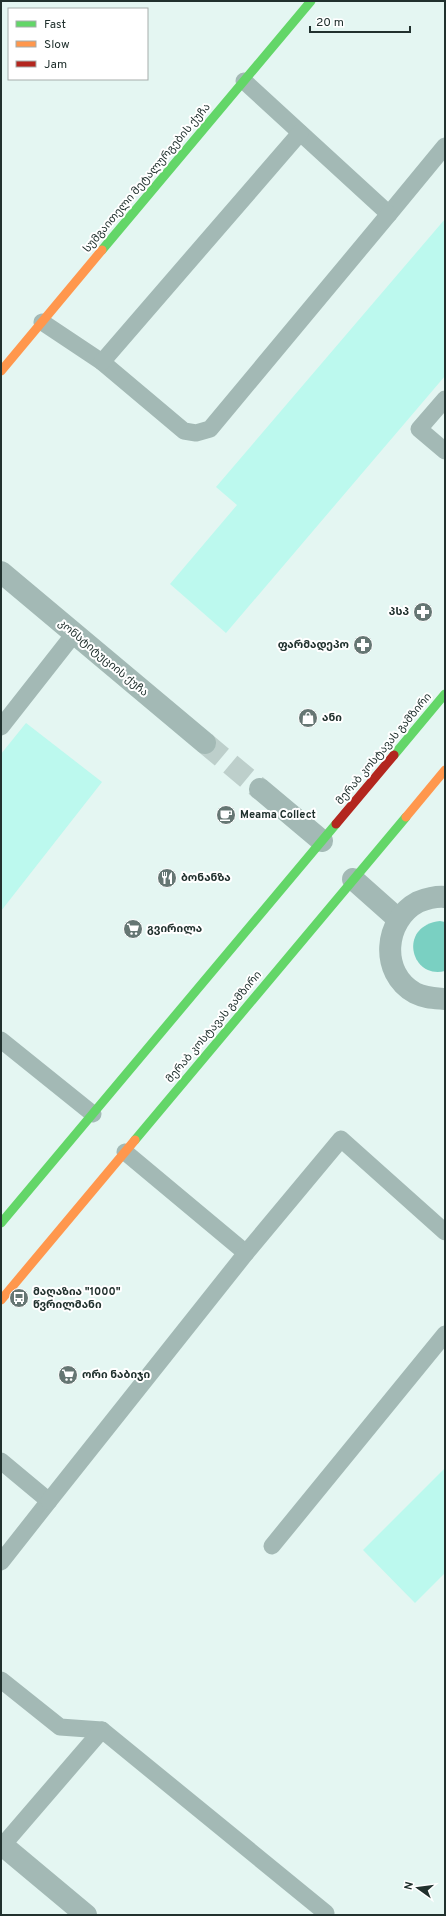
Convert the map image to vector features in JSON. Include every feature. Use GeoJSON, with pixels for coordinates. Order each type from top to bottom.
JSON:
{"type":"FeatureCollection","features":[{"type":"Feature","properties":{"kind":"street","name":"სუმგაითელი მეტალურგების ქუჩა"},"geometry":{"type":"LineString","coordinates":[[1,370],[311,1]]}},
{"type":"Feature","properties":{"kind":"street","name":"კონსტიტუციის ქუჩა"},"geometry":{"type":"LineString","coordinates":[[1,572],[205,743]]}},
{"type":"Feature","properties":{"kind":"street","name":"მერაბ კოსტავას გამზირი"},"geometry":{"type":"LineString","coordinates":[[1,1223],[445,694]]}},
{"type":"Feature","properties":{"kind":"street","name":"მერაბ კოსტავას გამზირი"},"geometry":{"type":"LineString","coordinates":[[1,1300],[445,770]]}},
{"type":"Feature","properties":{"kind":"street"},"geometry":{"type":"LineString","coordinates":[[260,789],[322,841]]}},
{"type":"Feature","properties":{"kind":"street"},"geometry":{"type":"LineString","coordinates":[[353,879],[398,919]]}},
{"type":"Feature","properties":{"kind":"street"},"geometry":{"type":"LineString","coordinates":[[445,898],[425,899],[410,906],[398,919],[390,940],[389,951],[393,967],[402,981],[414,992],[430,998],[445,999]]}},
{"type":"Feature","properties":{"kind":"street"},"geometry":{"type":"LineString","coordinates":[[2,1844],[86,1915]]}},
{"type":"Feature","properties":{"kind":"lane"},"geometry":{"type":"LineString","coordinates":[[244,81],[300,134],[389,214]]}},
{"type":"Feature","properties":{"kind":"lane"},"geometry":{"type":"LineString","coordinates":[[102,362],[300,134]]}},
{"type":"Feature","properties":{"kind":"lane"},"geometry":{"type":"LineString","coordinates":[[42,322],[102,362],[184,431],[196,433],[210,429],[445,146]]}},
{"type":"Feature","properties":{"kind":"lane"},"geometry":{"type":"LineString","coordinates":[[445,399],[419,429],[445,451]]}},
{"type":"Feature","properties":{"kind":"lane"},"geometry":{"type":"LineString","coordinates":[[1,727],[74,634]]}},
{"type":"Feature","properties":{"kind":"lane"},"geometry":{"type":"LineString","coordinates":[[1,1040],[93,1114]]}},
{"type":"Feature","properties":{"kind":"lane"},"geometry":{"type":"LineString","coordinates":[[1,1562],[246,1253],[341,1139],[445,1232]]}},
{"type":"Feature","properties":{"kind":"lane"},"geometry":{"type":"LineString","coordinates":[[125,1152],[246,1253]]}},
{"type":"Feature","properties":{"kind":"lane"},"geometry":{"type":"LineString","coordinates":[[272,1546],[445,1334]]}},
{"type":"Feature","properties":{"kind":"lane"},"geometry":{"type":"LineString","coordinates":[[1,1461],[49,1501]]}},
{"type":"Feature","properties":{"kind":"lane"},"geometry":{"type":"LineString","coordinates":[[1,1680],[60,1727],[102,1730],[326,1913]]}},
{"type":"Feature","properties":{"kind":"lane"},"geometry":{"type":"LineString","coordinates":[[2,1844],[102,1730]]}},
{"type":"Feature","properties":{"kind":"shaded area"},"geometry":{"type":"Polygon","coordinates":[[[445,219],[445,376],[226,633],[170,584],[237,505],[216,487],[445,219]]]}},
{"type":"Feature","properties":{"kind":"shaded area"},"geometry":{"type":"Polygon","coordinates":[[[26,723],[102,782],[1,911],[1,754],[26,723]]]}},
{"type":"Feature","properties":{"kind":"shaded area"},"geometry":{"type":"Polygon","coordinates":[[[440,921],[445,922],[445,971],[433,972],[424,968],[417,960],[414,951],[414,941],[418,932],[426,925],[440,921]]]}},
{"type":"Feature","properties":{"kind":"shaded area"},"geometry":{"type":"Polygon","coordinates":[[[445,1468],[445,1573],[415,1603],[363,1550],[445,1468]]]}},
{"type":"Feature","properties":{"kind":"tunnel"},"geometry":{"type":"LineString","coordinates":[[205,743],[260,789]]}},
{"type":"Feature","properties":{"kind":"traffic: fast"},"geometry":{"type":"LineString","coordinates":[[102,250],[311,1]]}},
{"type":"Feature","properties":{"kind":"traffic: fast"},"geometry":{"type":"LineString","coordinates":[[394,755],[445,694]]}},
{"type":"Feature","properties":{"kind":"traffic: fast"},"geometry":{"type":"LineString","coordinates":[[135,1140],[406,817]]}},
{"type":"Feature","properties":{"kind":"traffic: fast"},"geometry":{"type":"LineString","coordinates":[[1,1223],[336,824]]}},
{"type":"Feature","properties":{"kind":"traffic: slow"},"geometry":{"type":"LineString","coordinates":[[1,371],[102,250]]}},
{"type":"Feature","properties":{"kind":"traffic: slow"},"geometry":{"type":"LineString","coordinates":[[406,817],[445,770]]}},
{"type":"Feature","properties":{"kind":"traffic: slow"},"geometry":{"type":"LineString","coordinates":[[1,1300],[135,1140]]}},
{"type":"Feature","properties":{"kind":"traffic: jam"},"geometry":{"type":"LineString","coordinates":[[336,824],[394,755]]}},
{"type":"Feature","properties":{"kind":"place","name":"პსპ"},"geometry":{"type":"Point","coordinates":[423,612]}},
{"type":"Feature","properties":{"kind":"place","name":"ფარმადეპო"},"geometry":{"type":"Point","coordinates":[363,645]}},
{"type":"Feature","properties":{"kind":"place","name":"ანი"},"geometry":{"type":"Point","coordinates":[308,718]}},
{"type":"Feature","properties":{"kind":"place","name":"Meama Collect"},"geometry":{"type":"Point","coordinates":[226,815]}},
{"type":"Feature","properties":{"kind":"place","name":"ბონანზა"},"geometry":{"type":"Point","coordinates":[167,878]}},
{"type":"Feature","properties":{"kind":"place","name":"გვირილა"},"geometry":{"type":"Point","coordinates":[133,929]}},
{"type":"Feature","properties":{"kind":"place","name":"მაღაზია \"1000\" წვრილმანი"},"geometry":{"type":"Point","coordinates":[19,1298]}},
{"type":"Feature","properties":{"kind":"place","name":"ორი ნაბიჯი"},"geometry":{"type":"Point","coordinates":[68,1375]}}]}
